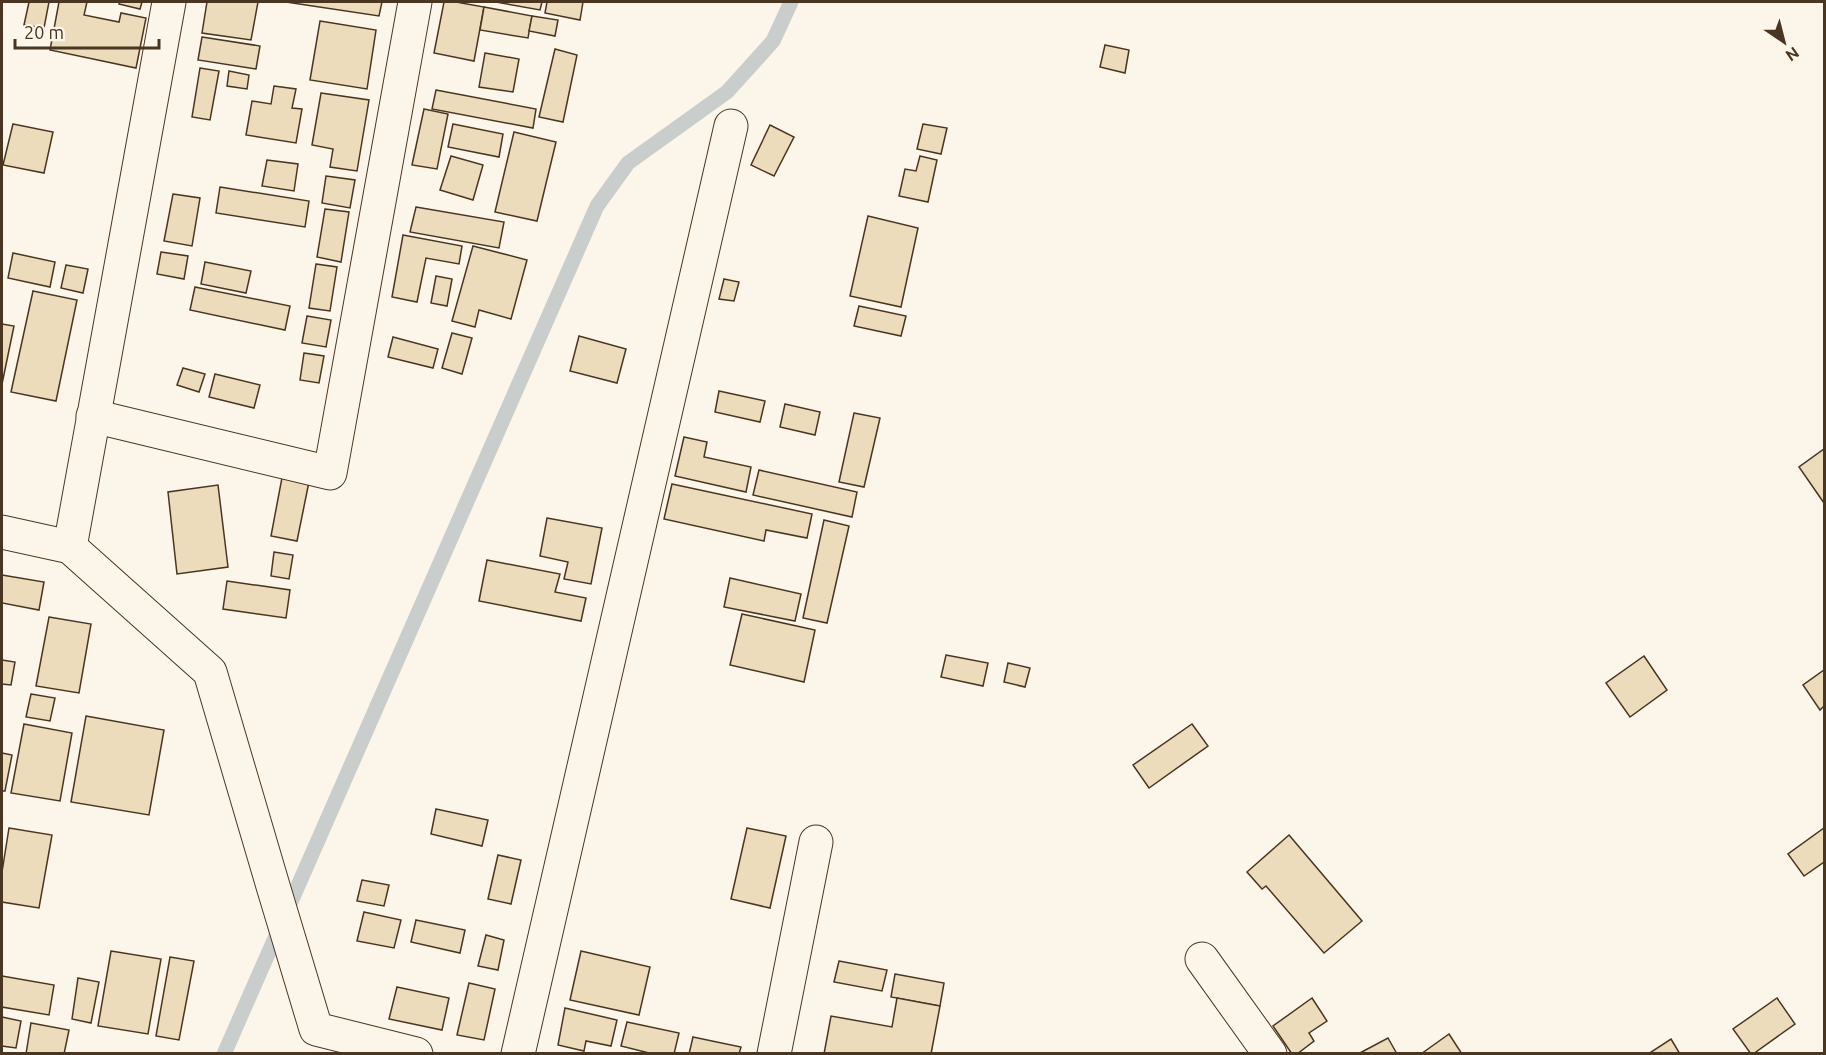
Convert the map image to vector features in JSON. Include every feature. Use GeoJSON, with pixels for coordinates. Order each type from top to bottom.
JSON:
{"type":"FeatureCollection","features":[{"type":"Feature","properties":{"kind":"street"},"geometry":{"type":"LineString","coordinates":[[70,547],[169,2]]}},
{"type":"Feature","properties":{"kind":"street"},"geometry":{"type":"LineString","coordinates":[[93,416],[330,473],[415,2]]}},
{"type":"Feature","properties":{"kind":"street"},"geometry":{"type":"LineString","coordinates":[[518,1053],[731,126]]}},
{"type":"Feature","properties":{"kind":"street"},"geometry":{"type":"LineString","coordinates":[[2,531],[70,547],[210,672],[316,1029],[416,1053]]}},
{"type":"Feature","properties":{"kind":"street"},"geometry":{"type":"LineString","coordinates":[[774,1053],[816,842]]}},
{"type":"Feature","properties":{"kind":"street"},"geometry":{"type":"LineString","coordinates":[[1202,959],[1270,1053]]}},
{"type":"Feature","properties":{"kind":"building"},"geometry":{"type":"Polygon","coordinates":[[[29,2],[49,2],[44,28],[24,25],[29,2]]]}},
{"type":"Feature","properties":{"kind":"building"},"geometry":{"type":"Polygon","coordinates":[[[59,2],[87,2],[84,15],[119,22],[121,13],[146,18],[136,68],[50,50],[59,2]]]}},
{"type":"Feature","properties":{"kind":"building"},"geometry":{"type":"Polygon","coordinates":[[[120,2],[142,2],[140,9],[119,4],[120,2]]]}},
{"type":"Feature","properties":{"kind":"building"},"geometry":{"type":"Polygon","coordinates":[[[207,2],[258,2],[251,40],[202,33],[207,2]]]}},
{"type":"Feature","properties":{"kind":"building"},"geometry":{"type":"Polygon","coordinates":[[[286,2],[382,2],[379,16],[286,2]]]}},
{"type":"Feature","properties":{"kind":"building"},"geometry":{"type":"Polygon","coordinates":[[[444,2],[484,7],[474,61],[434,53],[444,2]]]}},
{"type":"Feature","properties":{"kind":"building"},"geometry":{"type":"Polygon","coordinates":[[[496,2],[542,2],[540,10],[496,2]]]}},
{"type":"Feature","properties":{"kind":"building"},"geometry":{"type":"Polygon","coordinates":[[[547,2],[583,2],[580,20],[545,13],[547,2]]]}},
{"type":"Feature","properties":{"kind":"building"},"geometry":{"type":"Polygon","coordinates":[[[484,7],[532,16],[528,38],[480,30],[484,7]]]}},
{"type":"Feature","properties":{"kind":"building"},"geometry":{"type":"Polygon","coordinates":[[[532,16],[558,20],[555,36],[529,31],[532,16]]]}},
{"type":"Feature","properties":{"kind":"building"},"geometry":{"type":"Polygon","coordinates":[[[320,21],[376,30],[367,89],[310,80],[320,21]]]}},
{"type":"Feature","properties":{"kind":"building"},"geometry":{"type":"Polygon","coordinates":[[[202,37],[260,46],[256,69],[198,60],[202,37]]]}},
{"type":"Feature","properties":{"kind":"building"},"geometry":{"type":"Polygon","coordinates":[[[1105,45],[1129,50],[1125,73],[1100,67],[1105,45]]]}},
{"type":"Feature","properties":{"kind":"building"},"geometry":{"type":"Polygon","coordinates":[[[555,49],[577,55],[563,122],[539,117],[555,49]]]}},
{"type":"Feature","properties":{"kind":"building"},"geometry":{"type":"Polygon","coordinates":[[[485,53],[519,59],[513,92],[479,87],[485,53]]]}},
{"type":"Feature","properties":{"kind":"building"},"geometry":{"type":"Polygon","coordinates":[[[200,68],[219,71],[210,120],[192,117],[200,68]]]}},
{"type":"Feature","properties":{"kind":"building"},"geometry":{"type":"Polygon","coordinates":[[[229,71],[249,75],[247,89],[227,86],[229,71]]]}},
{"type":"Feature","properties":{"kind":"building"},"geometry":{"type":"Polygon","coordinates":[[[274,86],[296,89],[292,108],[302,109],[296,143],[246,135],[252,101],[271,104],[274,86]]]}},
{"type":"Feature","properties":{"kind":"building"},"geometry":{"type":"Polygon","coordinates":[[[436,90],[536,109],[533,128],[432,109],[436,90]]]}},
{"type":"Feature","properties":{"kind":"building"},"geometry":{"type":"Polygon","coordinates":[[[321,93],[369,100],[357,171],[330,167],[333,149],[312,145],[321,93]]]}},
{"type":"Feature","properties":{"kind":"building"},"geometry":{"type":"Polygon","coordinates":[[[424,109],[448,114],[437,169],[412,165],[424,109]]]}},
{"type":"Feature","properties":{"kind":"building"},"geometry":{"type":"Polygon","coordinates":[[[13,124],[53,132],[44,173],[3,165],[13,124]]]}},
{"type":"Feature","properties":{"kind":"building"},"geometry":{"type":"Polygon","coordinates":[[[453,124],[503,134],[499,157],[448,147],[453,124]]]}},
{"type":"Feature","properties":{"kind":"building"},"geometry":{"type":"Polygon","coordinates":[[[923,124],[947,128],[941,154],[917,149],[923,124]]]}},
{"type":"Feature","properties":{"kind":"building"},"geometry":{"type":"Polygon","coordinates":[[[770,125],[794,137],[774,176],[751,165],[770,125]]]}},
{"type":"Feature","properties":{"kind":"building"},"geometry":{"type":"Polygon","coordinates":[[[514,132],[556,142],[537,221],[495,212],[514,132]]]}},
{"type":"Feature","properties":{"kind":"building"},"geometry":{"type":"Polygon","coordinates":[[[451,156],[483,165],[473,200],[440,190],[451,156]]]}},
{"type":"Feature","properties":{"kind":"building"},"geometry":{"type":"Polygon","coordinates":[[[920,156],[937,160],[928,202],[899,196],[905,169],[916,171],[920,156]]]}},
{"type":"Feature","properties":{"kind":"building"},"geometry":{"type":"Polygon","coordinates":[[[267,160],[298,164],[294,191],[262,186],[267,160]]]}},
{"type":"Feature","properties":{"kind":"building"},"geometry":{"type":"Polygon","coordinates":[[[326,176],[355,180],[350,208],[322,203],[326,176]]]}},
{"type":"Feature","properties":{"kind":"building"},"geometry":{"type":"Polygon","coordinates":[[[220,187],[309,201],[305,227],[216,213],[220,187]]]}},
{"type":"Feature","properties":{"kind":"building"},"geometry":{"type":"Polygon","coordinates":[[[173,194],[200,198],[192,246],[164,241],[173,194]]]}},
{"type":"Feature","properties":{"kind":"building"},"geometry":{"type":"Polygon","coordinates":[[[416,207],[504,222],[499,248],[410,232],[416,207]]]}},
{"type":"Feature","properties":{"kind":"building"},"geometry":{"type":"Polygon","coordinates":[[[325,209],[349,212],[341,262],[317,257],[325,209]]]}},
{"type":"Feature","properties":{"kind":"building"},"geometry":{"type":"Polygon","coordinates":[[[868,216],[918,228],[901,307],[850,296],[868,216]]]}},
{"type":"Feature","properties":{"kind":"building"},"geometry":{"type":"Polygon","coordinates":[[[403,235],[462,246],[459,264],[426,258],[417,302],[392,297],[403,235]]]}},
{"type":"Feature","properties":{"kind":"building"},"geometry":{"type":"Polygon","coordinates":[[[473,246],[527,260],[511,319],[479,310],[475,327],[452,321],[473,246]]]}},
{"type":"Feature","properties":{"kind":"building"},"geometry":{"type":"Polygon","coordinates":[[[161,252],[188,256],[184,279],[157,274],[161,252]]]}},
{"type":"Feature","properties":{"kind":"building"},"geometry":{"type":"Polygon","coordinates":[[[13,253],[55,262],[50,287],[8,278],[13,253]]]}},
{"type":"Feature","properties":{"kind":"building"},"geometry":{"type":"Polygon","coordinates":[[[205,262],[251,271],[246,293],[201,284],[205,262]]]}},
{"type":"Feature","properties":{"kind":"building"},"geometry":{"type":"Polygon","coordinates":[[[316,264],[337,267],[330,311],[309,308],[316,264]]]}},
{"type":"Feature","properties":{"kind":"building"},"geometry":{"type":"Polygon","coordinates":[[[66,265],[88,269],[83,293],[61,288],[66,265]]]}},
{"type":"Feature","properties":{"kind":"building"},"geometry":{"type":"Polygon","coordinates":[[[436,276],[452,279],[447,306],[431,303],[436,276]]]}},
{"type":"Feature","properties":{"kind":"building"},"geometry":{"type":"Polygon","coordinates":[[[724,279],[739,282],[734,301],[719,299],[724,279]]]}},
{"type":"Feature","properties":{"kind":"building"},"geometry":{"type":"Polygon","coordinates":[[[195,287],[290,306],[285,330],[190,310],[195,287]]]}},
{"type":"Feature","properties":{"kind":"building"},"geometry":{"type":"Polygon","coordinates":[[[33,291],[77,300],[56,401],[11,392],[33,291]]]}},
{"type":"Feature","properties":{"kind":"building"},"geometry":{"type":"Polygon","coordinates":[[[859,306],[906,316],[901,336],[854,326],[859,306]]]}},
{"type":"Feature","properties":{"kind":"building"},"geometry":{"type":"Polygon","coordinates":[[[307,316],[331,320],[326,347],[302,343],[307,316]]]}},
{"type":"Feature","properties":{"kind":"building"},"geometry":{"type":"Polygon","coordinates":[[[2,324],[14,326],[2,384],[2,324]]]}},
{"type":"Feature","properties":{"kind":"building"},"geometry":{"type":"Polygon","coordinates":[[[452,333],[472,338],[462,374],[442,368],[452,333]]]}},
{"type":"Feature","properties":{"kind":"building"},"geometry":{"type":"Polygon","coordinates":[[[579,336],[626,349],[617,383],[570,371],[579,336]]]}},
{"type":"Feature","properties":{"kind":"building"},"geometry":{"type":"Polygon","coordinates":[[[393,337],[438,349],[433,368],[388,357],[393,337]]]}},
{"type":"Feature","properties":{"kind":"building"},"geometry":{"type":"Polygon","coordinates":[[[304,353],[324,356],[319,383],[300,380],[304,353]]]}},
{"type":"Feature","properties":{"kind":"building"},"geometry":{"type":"Polygon","coordinates":[[[183,368],[205,374],[199,392],[177,385],[183,368]]]}},
{"type":"Feature","properties":{"kind":"building"},"geometry":{"type":"Polygon","coordinates":[[[215,374],[260,385],[254,408],[209,397],[215,374]]]}},
{"type":"Feature","properties":{"kind":"building"},"geometry":{"type":"Polygon","coordinates":[[[719,391],[765,401],[760,422],[715,412],[719,391]]]}},
{"type":"Feature","properties":{"kind":"building"},"geometry":{"type":"Polygon","coordinates":[[[785,404],[820,412],[815,435],[780,427],[785,404]]]}},
{"type":"Feature","properties":{"kind":"building"},"geometry":{"type":"Polygon","coordinates":[[[854,413],[880,418],[864,487],[839,482],[854,413]]]}},
{"type":"Feature","properties":{"kind":"building"},"geometry":{"type":"Polygon","coordinates":[[[684,437],[707,442],[704,457],[751,467],[746,492],[675,476],[684,437]]]}},
{"type":"Feature","properties":{"kind":"building"},"geometry":{"type":"Polygon","coordinates":[[[1824,449],[1824,503],[1799,467],[1824,449]]]}},
{"type":"Feature","properties":{"kind":"building"},"geometry":{"type":"Polygon","coordinates":[[[284,467],[311,472],[297,541],[271,536],[284,467]]]}},
{"type":"Feature","properties":{"kind":"building"},"geometry":{"type":"Polygon","coordinates":[[[759,470],[857,492],[852,517],[753,495],[759,470]]]}},
{"type":"Feature","properties":{"kind":"building"},"geometry":{"type":"Polygon","coordinates":[[[672,484],[812,514],[807,538],[766,530],[764,541],[664,519],[672,484]]]}},
{"type":"Feature","properties":{"kind":"building"},"geometry":{"type":"Polygon","coordinates":[[[218,485],[228,567],[177,574],[168,492],[218,485]]]}},
{"type":"Feature","properties":{"kind":"building"},"geometry":{"type":"Polygon","coordinates":[[[547,518],[602,528],[591,584],[564,579],[568,562],[540,556],[547,518]]]}},
{"type":"Feature","properties":{"kind":"building"},"geometry":{"type":"Polygon","coordinates":[[[824,520],[849,526],[827,623],[803,618],[824,520]]]}},
{"type":"Feature","properties":{"kind":"building"},"geometry":{"type":"Polygon","coordinates":[[[274,552],[293,555],[289,579],[271,576],[274,552]]]}},
{"type":"Feature","properties":{"kind":"building"},"geometry":{"type":"Polygon","coordinates":[[[487,560],[560,574],[555,592],[586,598],[581,621],[479,601],[487,560]]]}},
{"type":"Feature","properties":{"kind":"building"},"geometry":{"type":"Polygon","coordinates":[[[2,575],[44,582],[39,610],[2,603],[2,575]]]}},
{"type":"Feature","properties":{"kind":"building"},"geometry":{"type":"Polygon","coordinates":[[[730,578],[801,594],[795,621],[724,607],[730,578]]]}},
{"type":"Feature","properties":{"kind":"building"},"geometry":{"type":"Polygon","coordinates":[[[227,581],[290,590],[286,618],[223,609],[227,581]]]}},
{"type":"Feature","properties":{"kind":"building"},"geometry":{"type":"Polygon","coordinates":[[[742,614],[815,630],[804,682],[730,665],[742,614]]]}},
{"type":"Feature","properties":{"kind":"building"},"geometry":{"type":"Polygon","coordinates":[[[49,617],[91,624],[79,693],[36,686],[49,617]]]}},
{"type":"Feature","properties":{"kind":"building"},"geometry":{"type":"Polygon","coordinates":[[[946,655],[988,663],[983,686],[941,677],[946,655]]]}},
{"type":"Feature","properties":{"kind":"building"},"geometry":{"type":"Polygon","coordinates":[[[1644,656],[1667,690],[1630,717],[1606,683],[1644,656]]]}},
{"type":"Feature","properties":{"kind":"building"},"geometry":{"type":"Polygon","coordinates":[[[2,660],[15,662],[11,685],[2,684],[2,660]]]}},
{"type":"Feature","properties":{"kind":"building"},"geometry":{"type":"Polygon","coordinates":[[[1008,663],[1030,668],[1025,687],[1004,682],[1008,663]]]}},
{"type":"Feature","properties":{"kind":"building"},"geometry":{"type":"Polygon","coordinates":[[[1824,670],[1824,706],[1820,710],[1803,685],[1824,670]]]}},
{"type":"Feature","properties":{"kind":"building"},"geometry":{"type":"Polygon","coordinates":[[[31,694],[55,698],[50,721],[26,717],[31,694]]]}},
{"type":"Feature","properties":{"kind":"building"},"geometry":{"type":"Polygon","coordinates":[[[86,716],[164,730],[149,815],[71,802],[86,716]]]}},
{"type":"Feature","properties":{"kind":"building"},"geometry":{"type":"Polygon","coordinates":[[[24,724],[72,733],[60,801],[11,793],[24,724]]]}},
{"type":"Feature","properties":{"kind":"building"},"geometry":{"type":"Polygon","coordinates":[[[1192,724],[1208,746],[1149,788],[1133,765],[1192,724]]]}},
{"type":"Feature","properties":{"kind":"building"},"geometry":{"type":"Polygon","coordinates":[[[2,753],[12,755],[5,791],[2,791],[2,753]]]}},
{"type":"Feature","properties":{"kind":"building"},"geometry":{"type":"Polygon","coordinates":[[[436,809],[488,820],[482,846],[431,834],[436,809]]]}},
{"type":"Feature","properties":{"kind":"building"},"geometry":{"type":"Polygon","coordinates":[[[9,828],[52,835],[39,908],[2,902],[2,872],[9,828]]]}},
{"type":"Feature","properties":{"kind":"building"},"geometry":{"type":"Polygon","coordinates":[[[747,828],[786,836],[770,908],[731,899],[747,828]]]}},
{"type":"Feature","properties":{"kind":"building"},"geometry":{"type":"Polygon","coordinates":[[[1824,828],[1824,862],[1804,876],[1788,854],[1824,828]]]}},
{"type":"Feature","properties":{"kind":"building"},"geometry":{"type":"Polygon","coordinates":[[[1289,835],[1362,921],[1324,953],[1266,886],[1262,889],[1247,872],[1289,835]]]}},
{"type":"Feature","properties":{"kind":"building"},"geometry":{"type":"Polygon","coordinates":[[[498,855],[521,860],[511,904],[488,899],[498,855]]]}},
{"type":"Feature","properties":{"kind":"building"},"geometry":{"type":"Polygon","coordinates":[[[362,880],[389,885],[384,906],[357,901],[362,880]]]}},
{"type":"Feature","properties":{"kind":"building"},"geometry":{"type":"Polygon","coordinates":[[[364,912],[401,920],[394,948],[357,941],[364,912]]]}},
{"type":"Feature","properties":{"kind":"building"},"geometry":{"type":"Polygon","coordinates":[[[416,920],[465,930],[460,953],[411,942],[416,920]]]}},
{"type":"Feature","properties":{"kind":"building"},"geometry":{"type":"Polygon","coordinates":[[[486,935],[504,940],[498,970],[478,966],[486,935]]]}},
{"type":"Feature","properties":{"kind":"building"},"geometry":{"type":"Polygon","coordinates":[[[111,951],[161,959],[148,1034],[98,1026],[111,951]]]}},
{"type":"Feature","properties":{"kind":"building"},"geometry":{"type":"Polygon","coordinates":[[[581,951],[650,967],[639,1015],[570,1000],[581,951]]]}},
{"type":"Feature","properties":{"kind":"building"},"geometry":{"type":"Polygon","coordinates":[[[170,957],[194,961],[179,1040],[156,1036],[170,957]]]}},
{"type":"Feature","properties":{"kind":"building"},"geometry":{"type":"Polygon","coordinates":[[[839,961],[887,970],[882,991],[834,982],[839,961]]]}},
{"type":"Feature","properties":{"kind":"building"},"geometry":{"type":"Polygon","coordinates":[[[895,974],[944,983],[940,1006],[891,997],[895,974]]]}},
{"type":"Feature","properties":{"kind":"building"},"geometry":{"type":"Polygon","coordinates":[[[2,976],[54,985],[49,1015],[2,1007],[2,976]]]}},
{"type":"Feature","properties":{"kind":"building"},"geometry":{"type":"Polygon","coordinates":[[[78,978],[99,982],[91,1023],[72,1019],[78,978]]]}},
{"type":"Feature","properties":{"kind":"building"},"geometry":{"type":"Polygon","coordinates":[[[469,983],[495,989],[484,1040],[457,1035],[469,983]]]}},
{"type":"Feature","properties":{"kind":"building"},"geometry":{"type":"Polygon","coordinates":[[[397,987],[449,998],[442,1030],[389,1019],[397,987]]]}},
{"type":"Feature","properties":{"kind":"building"},"geometry":{"type":"Polygon","coordinates":[[[897,998],[940,1006],[931,1054],[824,1054],[831,1016],[892,1027],[897,998]]]}},
{"type":"Feature","properties":{"kind":"building"},"geometry":{"type":"Polygon","coordinates":[[[1312,998],[1327,1021],[1309,1033],[1314,1041],[1297,1054],[1292,1054],[1273,1026],[1312,998]]]}},
{"type":"Feature","properties":{"kind":"building"},"geometry":{"type":"Polygon","coordinates":[[[1777,998],[1795,1024],[1751,1054],[1733,1029],[1777,998]]]}},
{"type":"Feature","properties":{"kind":"building"},"geometry":{"type":"Polygon","coordinates":[[[565,1008],[617,1020],[611,1046],[586,1041],[584,1051],[558,1045],[565,1008]]]}},
{"type":"Feature","properties":{"kind":"building"},"geometry":{"type":"Polygon","coordinates":[[[2,1017],[21,1021],[16,1048],[2,1046],[2,1017]]]}},
{"type":"Feature","properties":{"kind":"building"},"geometry":{"type":"Polygon","coordinates":[[[627,1022],[679,1033],[674,1054],[653,1054],[621,1046],[627,1022]]]}},
{"type":"Feature","properties":{"kind":"building"},"geometry":{"type":"Polygon","coordinates":[[[31,1023],[69,1030],[64,1054],[26,1054],[31,1023]]]}},
{"type":"Feature","properties":{"kind":"building"},"geometry":{"type":"Polygon","coordinates":[[[1449,1034],[1462,1054],[1421,1054],[1449,1034]]]}},
{"type":"Feature","properties":{"kind":"building"},"geometry":{"type":"Polygon","coordinates":[[[693,1037],[741,1047],[739,1054],[689,1054],[693,1037]]]}},
{"type":"Feature","properties":{"kind":"building"},"geometry":{"type":"Polygon","coordinates":[[[1388,1038],[1397,1054],[1358,1054],[1388,1038]]]}},
{"type":"Feature","properties":{"kind":"building"},"geometry":{"type":"Polygon","coordinates":[[[1671,1039],[1680,1054],[1648,1054],[1671,1039]]]}},
{"type":"Feature","properties":{"kind":"waterway"},"geometry":{"type":"LineString","coordinates":[[224,1054],[597,206],[628,163],[727,92],[773,41],[791,2]]}}]}
